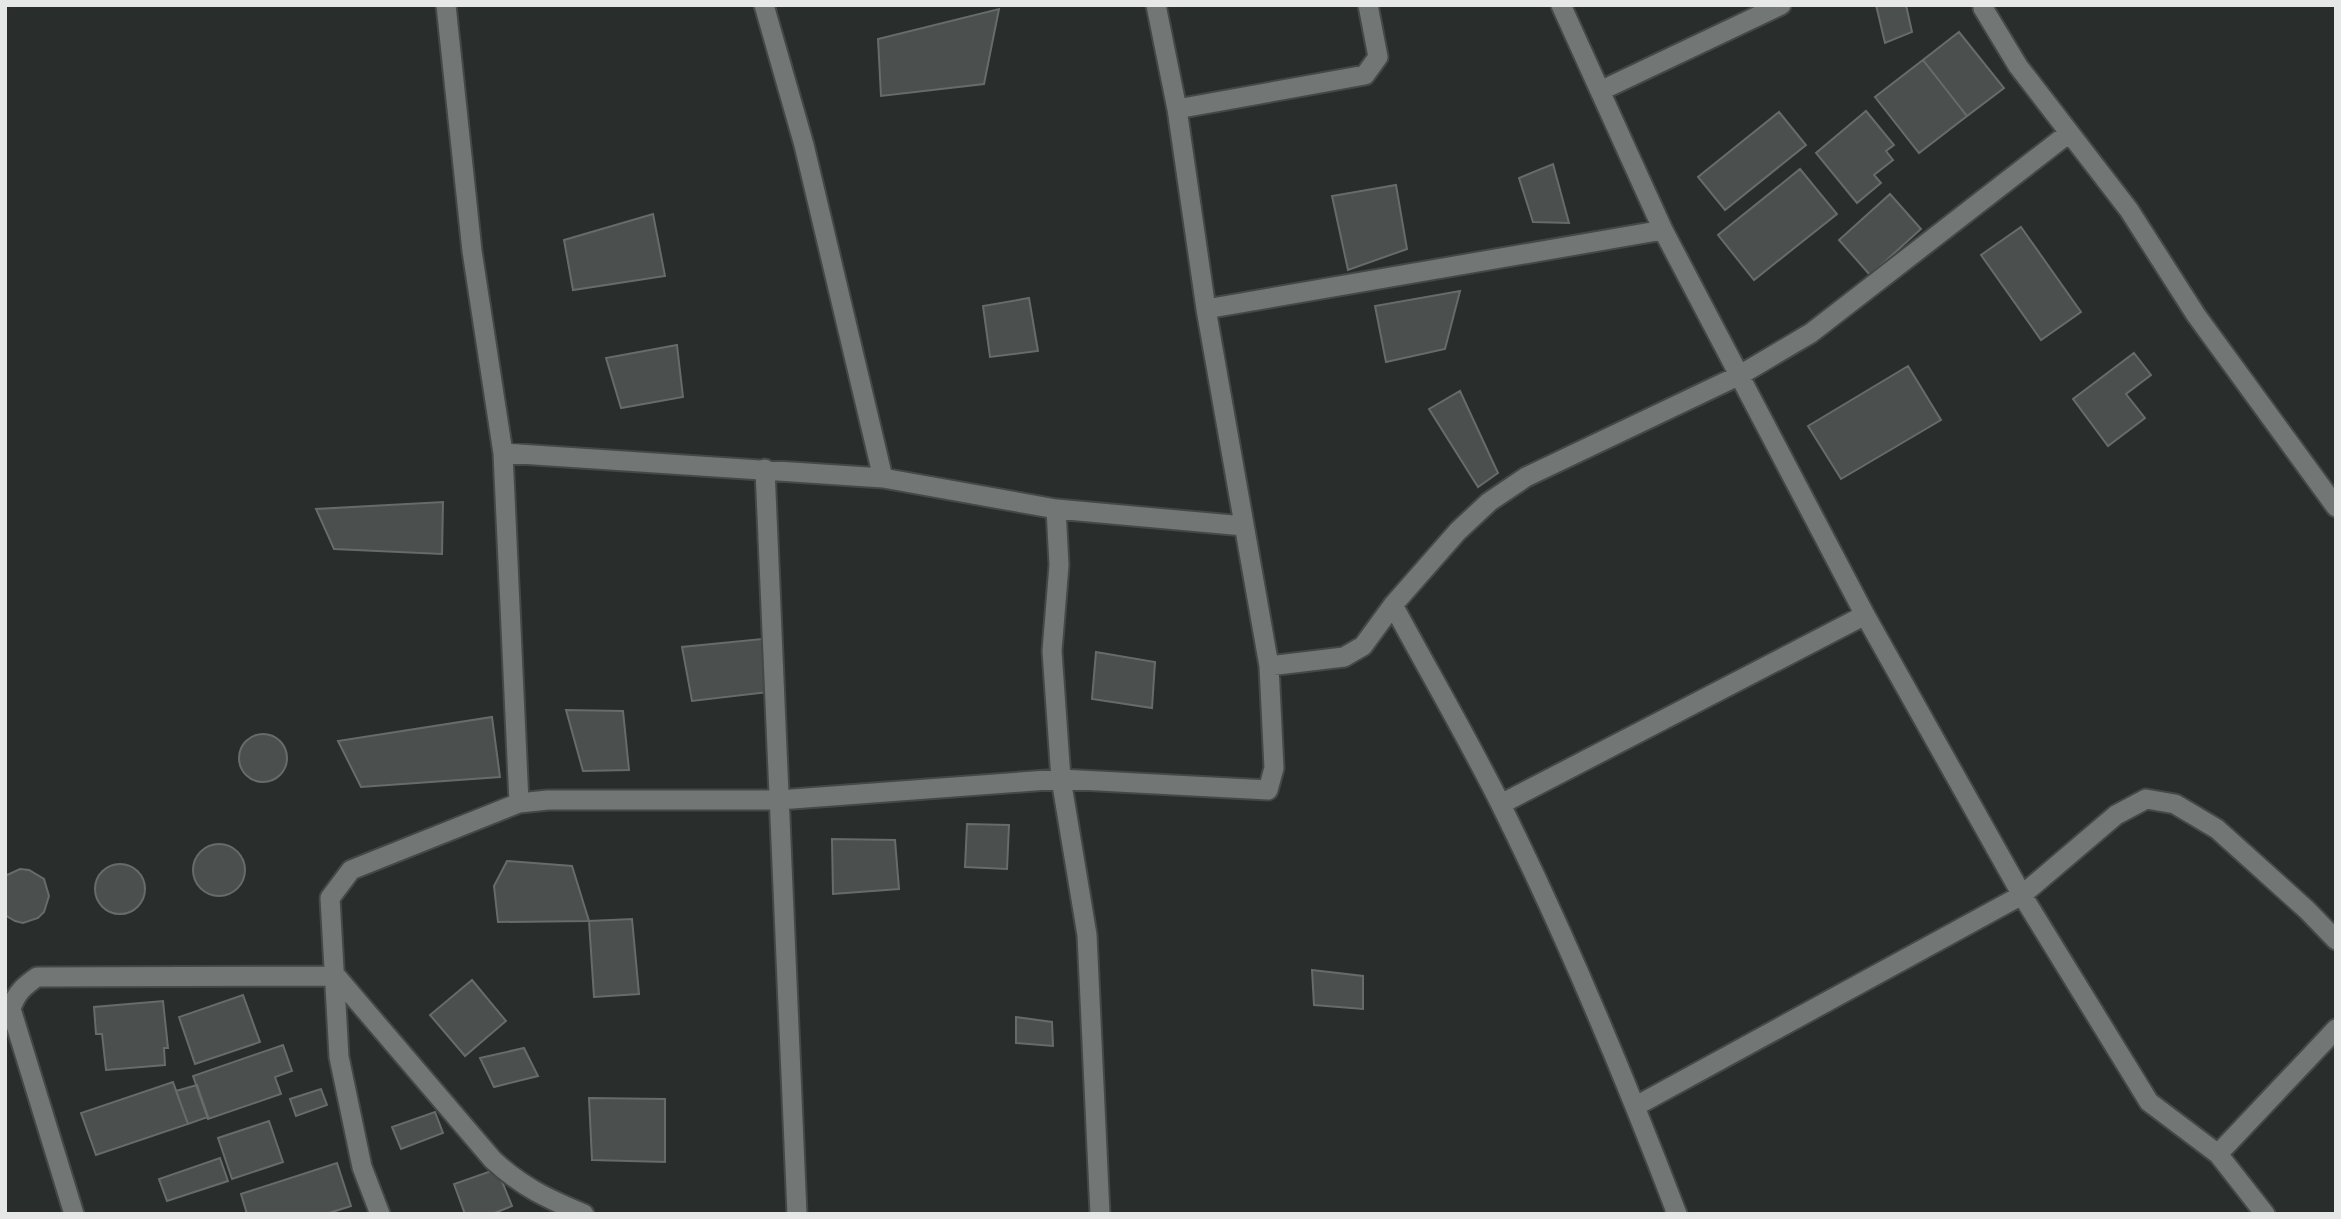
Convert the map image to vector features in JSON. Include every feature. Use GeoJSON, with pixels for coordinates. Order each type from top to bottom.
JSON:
{"type":"FeatureCollection","features":[{"type":"Feature","properties":{"kind":"street"},"geometry":{"type":"LineString","coordinates":[[446,5],[472,250],[503,453],[519,803]]}},
{"type":"Feature","properties":{"kind":"street"},"geometry":{"type":"LineString","coordinates":[[764,5],[804,145],[883,478]]}},
{"type":"Feature","properties":{"kind":"street"},"geometry":{"type":"LineString","coordinates":[[380,1214],[362,1167],[339,1058],[330,898],[351,870],[519,803],[548,800],[779,800],[1061,779],[1268,790],[1274,768],[1269,666],[1206,309],[1177,109],[1156,5]]}},
{"type":"Feature","properties":{"kind":"street"},"geometry":{"type":"LineString","coordinates":[[1177,109],[1365,75],[1378,57],[1367,5]]}},
{"type":"Feature","properties":{"kind":"street"},"geometry":{"type":"LineString","coordinates":[[1561,5],[1663,230],[1865,615],[2022,895],[2149,1102],[2218,1154],[2265,1214]]}},
{"type":"Feature","properties":{"kind":"street"},"geometry":{"type":"LineString","coordinates":[[1600,91],[1760,9],[1781,5]]}},
{"type":"Feature","properties":{"kind":"street"},"geometry":{"type":"LineString","coordinates":[[1985,6],[2018,66],[2129,211],[2196,315],[2336,507]]}},
{"type":"Feature","properties":{"kind":"street"},"geometry":{"type":"LineString","coordinates":[[1269,666],[1344,657],[1363,646],[1392,605],[1458,531],[1489,502],[1525,477],[1741,375],[1811,334],[2069,134]]}},
{"type":"Feature","properties":{"kind":"street"},"geometry":{"type":"LineString","coordinates":[[1206,309],[1663,230]]}},
{"type":"Feature","properties":{"kind":"street"},"geometry":{"type":"LineString","coordinates":[[503,453],[883,478],[1056,509],[1244,526]]}},
{"type":"Feature","properties":{"kind":"street"},"geometry":{"type":"LineString","coordinates":[[765,469],[797,1214]]}},
{"type":"Feature","properties":{"kind":"street"},"geometry":{"type":"LineString","coordinates":[[1056,509],[1059,565],[1052,651],[1061,779],[1087,935],[1100,1214]]}},
{"type":"Feature","properties":{"kind":"street"},"geometry":{"type":"LineString","coordinates":[[1392,605],[1500,804],[1589,994],[1677,1214]]}},
{"type":"Feature","properties":{"kind":"street"},"geometry":{"type":"LineString","coordinates":[[1500,804],[1865,615]]}},
{"type":"Feature","properties":{"kind":"street"},"geometry":{"type":"LineString","coordinates":[[1636,1106],[2022,895],[2116,815],[2146,799],[2175,804],[2217,829],[2308,910],[2336,940]]}},
{"type":"Feature","properties":{"kind":"street"},"geometry":{"type":"LineString","coordinates":[[74,1214],[11,1009],[15,996],[37,977],[336,976],[493,1160],[515,1180],[548,1200],[584,1214]]}},
{"type":"Feature","properties":{"kind":"street"},"geometry":{"type":"LineString","coordinates":[[2218,1154],[2336,1030]]}},
{"type":"Feature","properties":{"kind":"building"},"geometry":{"type":"Polygon","coordinates":[[[1876,5],[1906,5],[1912,32],[1885,43],[1876,5]]]}},
{"type":"Feature","properties":{"kind":"building"},"geometry":{"type":"Polygon","coordinates":[[[999,9],[984,84],[881,96],[878,39],[999,9]]]}},
{"type":"Feature","properties":{"kind":"building"},"geometry":{"type":"Polygon","coordinates":[[[1959,32],[2004,88],[1967,116],[1923,60],[1959,32]]]}},
{"type":"Feature","properties":{"kind":"building"},"geometry":{"type":"Polygon","coordinates":[[[1923,60],[1967,116],[1919,153],[1875,97],[1923,60]]]}},
{"type":"Feature","properties":{"kind":"building"},"geometry":{"type":"Polygon","coordinates":[[[1866,111],[1894,145],[1886,151],[1893,160],[1874,175],[1881,183],[1857,203],[1816,153],[1866,111]]]}},
{"type":"Feature","properties":{"kind":"building"},"geometry":{"type":"Polygon","coordinates":[[[1779,112],[1806,145],[1725,210],[1698,177],[1779,112]]]}},
{"type":"Feature","properties":{"kind":"building"},"geometry":{"type":"Polygon","coordinates":[[[1553,164],[1569,223],[1533,222],[1519,178],[1553,164]]]}},
{"type":"Feature","properties":{"kind":"building"},"geometry":{"type":"Polygon","coordinates":[[[1800,169],[1837,214],[1754,280],[1718,235],[1800,169]]]}},
{"type":"Feature","properties":{"kind":"building"},"geometry":{"type":"Polygon","coordinates":[[[1396,185],[1407,249],[1348,270],[1332,196],[1396,185]]]}},
{"type":"Feature","properties":{"kind":"building"},"geometry":{"type":"Polygon","coordinates":[[[1890,194],[1921,229],[1870,275],[1839,240],[1890,194]]]}},
{"type":"Feature","properties":{"kind":"building"},"geometry":{"type":"Polygon","coordinates":[[[653,214],[665,276],[573,290],[564,240],[653,214]]]}},
{"type":"Feature","properties":{"kind":"building"},"geometry":{"type":"Polygon","coordinates":[[[2021,227],[2081,312],[2041,340],[1981,255],[2021,227]]]}},
{"type":"Feature","properties":{"kind":"building"},"geometry":{"type":"Polygon","coordinates":[[[1460,291],[1445,349],[1386,362],[1375,306],[1460,291]]]}},
{"type":"Feature","properties":{"kind":"building"},"geometry":{"type":"Polygon","coordinates":[[[1029,298],[1038,351],[990,357],[983,306],[1029,298]]]}},
{"type":"Feature","properties":{"kind":"building"},"geometry":{"type":"Polygon","coordinates":[[[677,345],[683,397],[621,408],[606,358],[677,345]]]}},
{"type":"Feature","properties":{"kind":"building"},"geometry":{"type":"Polygon","coordinates":[[[2134,353],[2151,375],[2126,394],[2145,418],[2108,446],[2073,399],[2134,353]]]}},
{"type":"Feature","properties":{"kind":"building"},"geometry":{"type":"Polygon","coordinates":[[[1908,366],[1941,420],[1841,479],[1808,426],[1908,366]]]}},
{"type":"Feature","properties":{"kind":"building"},"geometry":{"type":"Polygon","coordinates":[[[1460,391],[1498,473],[1478,487],[1429,409],[1460,391]]]}},
{"type":"Feature","properties":{"kind":"building"},"geometry":{"type":"Polygon","coordinates":[[[443,502],[442,554],[334,549],[316,509],[443,502]]]}},
{"type":"Feature","properties":{"kind":"building"},"geometry":{"type":"Polygon","coordinates":[[[762,639],[769,692],[692,701],[682,647],[762,639]]]}},
{"type":"Feature","properties":{"kind":"building"},"geometry":{"type":"Polygon","coordinates":[[[1096,652],[1155,662],[1152,708],[1092,699],[1096,652]]]}},
{"type":"Feature","properties":{"kind":"building"},"geometry":{"type":"Polygon","coordinates":[[[566,710],[623,711],[629,770],[583,771],[566,710]]]}},
{"type":"Feature","properties":{"kind":"building"},"geometry":{"type":"Polygon","coordinates":[[[492,717],[500,777],[361,787],[338,741],[492,717]]]}},
{"type":"Feature","properties":{"kind":"building"},"geometry":{"type":"Polygon","coordinates":[[[263,734],[272,735],[280,741],[286,749],[286,767],[280,775],[272,781],[263,782],[254,781],[246,775],[240,767],[239,758],[240,749],[246,741],[254,735],[263,734]]]}},
{"type":"Feature","properties":{"kind":"building"},"geometry":{"type":"Polygon","coordinates":[[[967,824],[1009,825],[1007,869],[965,867],[967,824]]]}},
{"type":"Feature","properties":{"kind":"building"},"geometry":{"type":"Polygon","coordinates":[[[832,839],[895,840],[899,889],[833,894],[832,839]]]}},
{"type":"Feature","properties":{"kind":"building"},"geometry":{"type":"Polygon","coordinates":[[[219,844],[229,846],[237,852],[243,860],[243,880],[237,888],[229,894],[219,896],[209,894],[201,888],[195,880],[193,870],[195,860],[201,852],[209,846],[219,844]]]}},
{"type":"Feature","properties":{"kind":"building"},"geometry":{"type":"Polygon","coordinates":[[[507,861],[572,866],[589,921],[498,922],[494,886],[507,861]]]}},
{"type":"Feature","properties":{"kind":"building"},"geometry":{"type":"Polygon","coordinates":[[[120,864],[138,871],[145,889],[138,907],[120,914],[102,907],[95,889],[102,871],[120,864]]]}},
{"type":"Feature","properties":{"kind":"building"},"geometry":{"type":"Polygon","coordinates":[[[20,869],[29,870],[44,879],[49,896],[44,912],[38,918],[23,923],[5,915],[5,876],[20,869]]]}},
{"type":"Feature","properties":{"kind":"building"},"geometry":{"type":"Polygon","coordinates":[[[632,919],[639,994],[594,997],[589,921],[632,919]]]}},
{"type":"Feature","properties":{"kind":"building"},"geometry":{"type":"Polygon","coordinates":[[[1312,970],[1363,976],[1363,1009],[1314,1005],[1312,970]]]}},
{"type":"Feature","properties":{"kind":"building"},"geometry":{"type":"Polygon","coordinates":[[[472,980],[506,1021],[465,1056],[430,1015],[472,980]]]}},
{"type":"Feature","properties":{"kind":"building"},"geometry":{"type":"Polygon","coordinates":[[[243,995],[260,1042],[195,1064],[179,1017],[243,995]]]}},
{"type":"Feature","properties":{"kind":"building"},"geometry":{"type":"Polygon","coordinates":[[[163,1001],[168,1048],[164,1048],[165,1065],[106,1070],[102,1034],[96,1034],[94,1007],[163,1001]]]}},
{"type":"Feature","properties":{"kind":"building"},"geometry":{"type":"Polygon","coordinates":[[[1016,1017],[1052,1022],[1053,1046],[1016,1043],[1016,1017]]]}},
{"type":"Feature","properties":{"kind":"building"},"geometry":{"type":"Polygon","coordinates":[[[283,1045],[292,1071],[275,1077],[281,1094],[208,1119],[193,1076],[283,1045]]]}},
{"type":"Feature","properties":{"kind":"building"},"geometry":{"type":"Polygon","coordinates":[[[524,1048],[538,1076],[494,1087],[480,1058],[524,1048]]]}},
{"type":"Feature","properties":{"kind":"building"},"geometry":{"type":"Polygon","coordinates":[[[173,1082],[188,1124],[96,1155],[81,1113],[173,1082]]]}},
{"type":"Feature","properties":{"kind":"building"},"geometry":{"type":"Polygon","coordinates":[[[197,1085],[208,1117],[188,1124],[176,1091],[197,1085]]]}},
{"type":"Feature","properties":{"kind":"building"},"geometry":{"type":"Polygon","coordinates":[[[321,1089],[327,1105],[296,1116],[290,1099],[321,1089]]]}},
{"type":"Feature","properties":{"kind":"building"},"geometry":{"type":"Polygon","coordinates":[[[589,1098],[665,1099],[665,1162],[592,1160],[589,1098]]]}},
{"type":"Feature","properties":{"kind":"building"},"geometry":{"type":"Polygon","coordinates":[[[435,1112],[443,1133],[401,1149],[392,1127],[435,1112]]]}},
{"type":"Feature","properties":{"kind":"building"},"geometry":{"type":"Polygon","coordinates":[[[269,1121],[283,1162],[232,1179],[218,1138],[269,1121]]]}},
{"type":"Feature","properties":{"kind":"building"},"geometry":{"type":"Polygon","coordinates":[[[220,1158],[228,1181],[167,1201],[159,1179],[220,1158]]]}},
{"type":"Feature","properties":{"kind":"building"},"geometry":{"type":"Polygon","coordinates":[[[337,1163],[351,1206],[326,1214],[247,1214],[241,1194],[337,1163]]]}},
{"type":"Feature","properties":{"kind":"building"},"geometry":{"type":"Polygon","coordinates":[[[497,1169],[512,1206],[492,1214],[465,1214],[454,1184],[497,1169]]]}}]}
